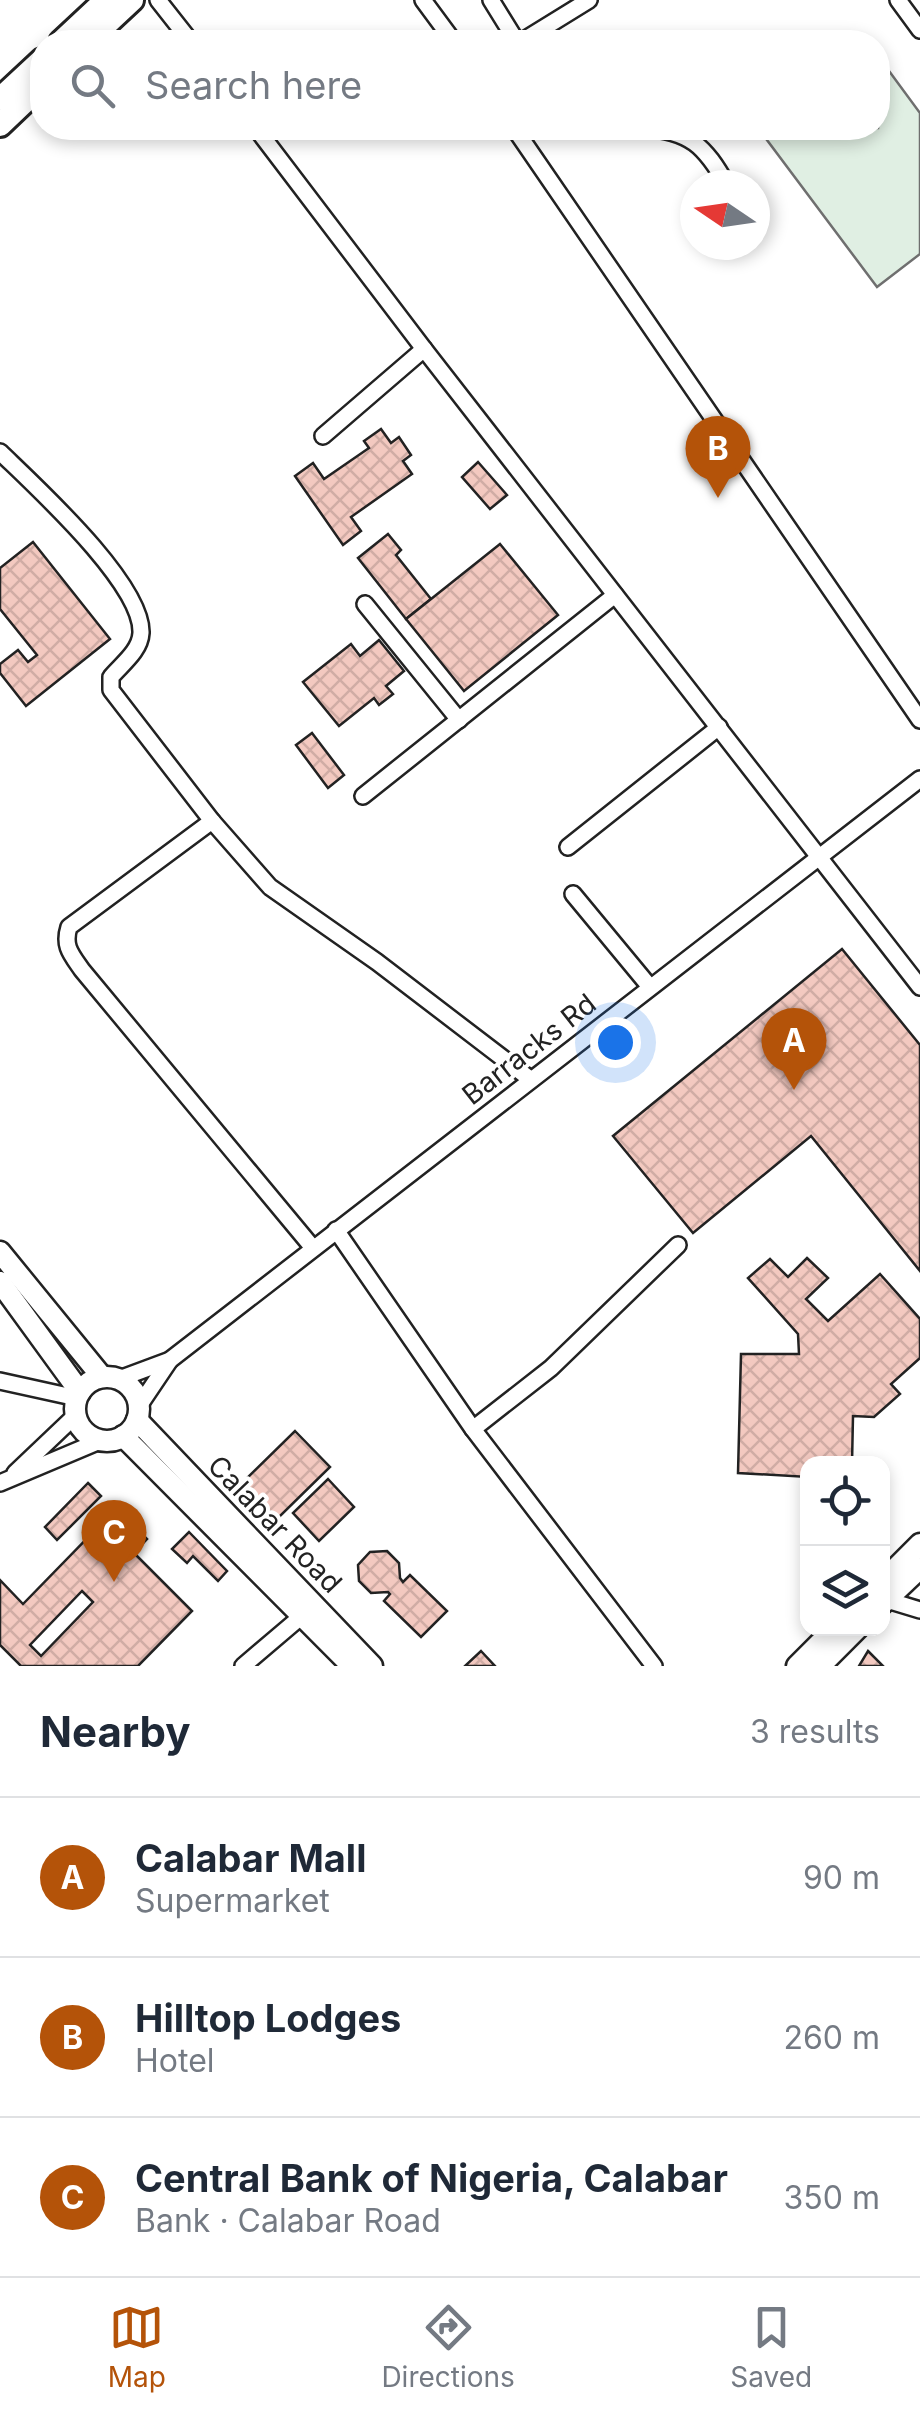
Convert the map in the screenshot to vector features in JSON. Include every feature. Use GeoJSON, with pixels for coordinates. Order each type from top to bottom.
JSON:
{"type":"FeatureCollection","features":[{"type":"Feature","properties":{"kind":"highway"},"geometry":{"type":"LineString","coordinates":[[74,30],[106,0]]}},
{"type":"Feature","properties":{"kind":"highway"},"geometry":{"type":"LineString","coordinates":[[100,30],[132,0]]}},
{"type":"Feature","properties":{"kind":"highway"},"geometry":{"type":"LineString","coordinates":[[0,99],[30,71]]}},
{"type":"Feature","properties":{"kind":"highway"},"geometry":{"type":"LineString","coordinates":[[0,125],[30,96]]}},
{"type":"Feature","properties":{"kind":"main road"},"geometry":{"type":"LineString","coordinates":[[0,1252],[111,1378],[130,1387],[133,1421],[102,1440],[85,1432],[78,1402],[0,1282]]}},
{"type":"Feature","properties":{"kind":"main road"},"geometry":{"type":"LineString","coordinates":[[78,1402],[86,1385],[111,1378]]}},
{"type":"Feature","properties":{"kind":"main road","name":"Calabar Road"},"geometry":{"type":"LineString","coordinates":[[133,1421],[352,1666]]}},
{"type":"Feature","properties":{"kind":"main road","name":"Calabar Road"},"geometry":{"type":"LineString","coordinates":[[133,1421],[372,1666]]}},
{"type":"Feature","properties":{"kind":"main road"},"geometry":{"type":"LineString","coordinates":[[890,1586],[920,1544]]}},
{"type":"Feature","properties":{"kind":"main road"},"geometry":{"type":"LineString","coordinates":[[890,1590],[920,1568]]}},
{"type":"Feature","properties":{"kind":"main road"},"geometry":{"type":"LineString","coordinates":[[797,1666],[827,1636]]}},
{"type":"Feature","properties":{"kind":"main road"},"geometry":{"type":"LineString","coordinates":[[820,1666],[850,1636]]}},
{"type":"Feature","properties":{"kind":"street"},"geometry":{"type":"LineString","coordinates":[[158,0],[182,30]]}},
{"type":"Feature","properties":{"kind":"street"},"geometry":{"type":"LineString","coordinates":[[423,0],[445,30]]}},
{"type":"Feature","properties":{"kind":"street"},"geometry":{"type":"LineString","coordinates":[[491,0],[511,30]]}},
{"type":"Feature","properties":{"kind":"street"},"geometry":{"type":"LineString","coordinates":[[539,30],[589,0]]}},
{"type":"Feature","properties":{"kind":"street"},"geometry":{"type":"LineString","coordinates":[[898,0],[920,30]]}},
{"type":"Feature","properties":{"kind":"street"},"geometry":{"type":"LineString","coordinates":[[265,140],[920,986]]}},
{"type":"Feature","properties":{"kind":"street"},"geometry":{"type":"LineString","coordinates":[[522,140],[920,720]]}},
{"type":"Feature","properties":{"kind":"street"},"geometry":{"type":"LineString","coordinates":[[691,140],[703,147],[718,170]]}},
{"type":"Feature","properties":{"kind":"street"},"geometry":{"type":"LineString","coordinates":[[323,436],[424,349]]}},
{"type":"Feature","properties":{"kind":"street"},"geometry":{"type":"LineString","coordinates":[[0,452],[121,580],[141,630],[136,648],[110,677],[111,690],[212,821],[270,887],[377,962],[530,1079]]}},
{"type":"Feature","properties":{"kind":"street"},"geometry":{"type":"LineString","coordinates":[[363,796],[616,595]]}},
{"type":"Feature","properties":{"kind":"street"},"geometry":{"type":"LineString","coordinates":[[365,604],[459,720]]}},
{"type":"Feature","properties":{"kind":"street"},"geometry":{"type":"LineString","coordinates":[[568,848],[719,727]]}},
{"type":"Feature","properties":{"kind":"street","name":"Barracks Rd"},"geometry":{"type":"LineString","coordinates":[[133,1421],[170,1360],[920,779]]}},
{"type":"Feature","properties":{"kind":"street"},"geometry":{"type":"LineString","coordinates":[[212,821],[69,927],[64,940],[82,970],[313,1248]]}},
{"type":"Feature","properties":{"kind":"street"},"geometry":{"type":"LineString","coordinates":[[573,894],[650,987]]}},
{"type":"Feature","properties":{"kind":"street"},"geometry":{"type":"LineString","coordinates":[[336,1230],[473,1429],[654,1666]]}},
{"type":"Feature","properties":{"kind":"street"},"geometry":{"type":"LineString","coordinates":[[473,1429],[551,1368],[678,1245]]}},
{"type":"Feature","properties":{"kind":"street","name":"Barracks Rd"},"geometry":{"type":"LineString","coordinates":[[111,1378],[170,1360]]}},
{"type":"Feature","properties":{"kind":"street"},"geometry":{"type":"LineString","coordinates":[[0,1381],[78,1402],[4,1481]]}},
{"type":"Feature","properties":{"kind":"street"},"geometry":{"type":"LineString","coordinates":[[4,1481],[102,1440]]}},
{"type":"Feature","properties":{"kind":"street"},"geometry":{"type":"LineString","coordinates":[[890,1598],[920,1610]]}},
{"type":"Feature","properties":{"kind":"street"},"geometry":{"type":"LineString","coordinates":[[242,1666],[303,1615]]}},
{"type":"Feature","properties":{"kind":"green space"},"geometry":{"type":"Polygon","coordinates":[[[890,72],[920,113],[920,254],[877,287],[767,140],[890,140],[890,72]]]}},
{"type":"Feature","properties":{"kind":"building"},"geometry":{"type":"Polygon","coordinates":[[[381,429],[391,443],[399,437],[411,455],[403,461],[412,474],[351,517],[361,531],[343,545],[295,476],[313,463],[324,479],[369,448],[364,441],[381,429]]]}},
{"type":"Feature","properties":{"kind":"building"},"geometry":{"type":"Polygon","coordinates":[[[478,462],[507,495],[490,509],[462,477],[478,462]]]}},
{"type":"Feature","properties":{"kind":"building"},"geometry":{"type":"Polygon","coordinates":[[[388,534],[401,550],[396,555],[431,599],[406,619],[358,558],[388,534]]]}},
{"type":"Feature","properties":{"kind":"building"},"geometry":{"type":"Polygon","coordinates":[[[33,542],[110,639],[26,706],[0,673],[0,664],[18,650],[28,662],[37,655],[0,609],[0,568],[33,542]]]}},
{"type":"Feature","properties":{"kind":"building"},"geometry":{"type":"Polygon","coordinates":[[[500,544],[558,615],[464,691],[406,619],[500,544]]]}},
{"type":"Feature","properties":{"kind":"building"},"geometry":{"type":"Polygon","coordinates":[[[379,640],[404,671],[386,686],[393,694],[379,705],[374,698],[339,726],[303,682],[351,644],[360,656],[379,640]]]}},
{"type":"Feature","properties":{"kind":"building"},"geometry":{"type":"Polygon","coordinates":[[[312,733],[344,775],[328,788],[296,745],[312,733]]]}},
{"type":"Feature","properties":{"kind":"building"},"geometry":{"type":"Polygon","coordinates":[[[842,949],[920,1045],[920,1271],[811,1136],[693,1233],[613,1136],[842,949]]]}},
{"type":"Feature","properties":{"kind":"building"},"geometry":{"type":"Polygon","coordinates":[[[807,1258],[828,1278],[806,1299],[828,1321],[880,1274],[920,1319],[920,1358],[891,1384],[900,1394],[874,1417],[853,1416],[852,1456],[800,1456],[800,1477],[738,1473],[741,1354],[799,1354],[798,1334],[748,1278],[770,1259],[788,1277],[807,1258]]]}},
{"type":"Feature","properties":{"kind":"building"},"geometry":{"type":"Polygon","coordinates":[[[295,1431],[330,1467],[277,1519],[242,1483],[295,1431]]]}},
{"type":"Feature","properties":{"kind":"building"},"geometry":{"type":"Polygon","coordinates":[[[328,1479],[354,1507],[319,1541],[293,1513],[328,1479]]]}},
{"type":"Feature","properties":{"kind":"building"},"geometry":{"type":"Polygon","coordinates":[[[88,1483],[101,1496],[57,1540],[45,1527],[88,1483]]]}},
{"type":"Feature","properties":{"kind":"building"},"geometry":{"type":"Polygon","coordinates":[[[103,1522],[119,1538],[132,1524],[147,1539],[134,1553],[192,1611],[138,1666],[21,1666],[0,1645],[0,1580],[23,1604],[103,1522]],[[82,1591],[30,1645],[41,1656],[93,1602],[82,1591]]]}},
{"type":"Feature","properties":{"kind":"building"},"geometry":{"type":"Polygon","coordinates":[[[189,1532],[227,1571],[218,1581],[193,1556],[187,1563],[172,1549],[189,1532]]]}},
{"type":"Feature","properties":{"kind":"building"},"geometry":{"type":"Polygon","coordinates":[[[387,1551],[399,1563],[403,1582],[410,1575],[447,1611],[421,1637],[384,1601],[388,1592],[371,1593],[359,1581],[358,1565],[370,1552],[387,1551]]]}},
{"type":"Feature","properties":{"kind":"building"},"geometry":{"type":"Polygon","coordinates":[[[481,1651],[495,1666],[465,1666],[481,1651]]]}},
{"type":"Feature","properties":{"kind":"building"},"geometry":{"type":"Polygon","coordinates":[[[868,1651],[883,1666],[859,1666],[868,1651]]]}},
{"type":"Feature","properties":{"kind":"place","name":"Hilltop Lodges"},"geometry":{"type":"Point","coordinates":[718,498]}},
{"type":"Feature","properties":{"kind":"place","name":"Calabar Mall"},"geometry":{"type":"Point","coordinates":[794,1090]}},
{"type":"Feature","properties":{"kind":"place","name":"Central Bank of Nigeria, Calabar"},"geometry":{"type":"Point","coordinates":[114,1582]}}]}
